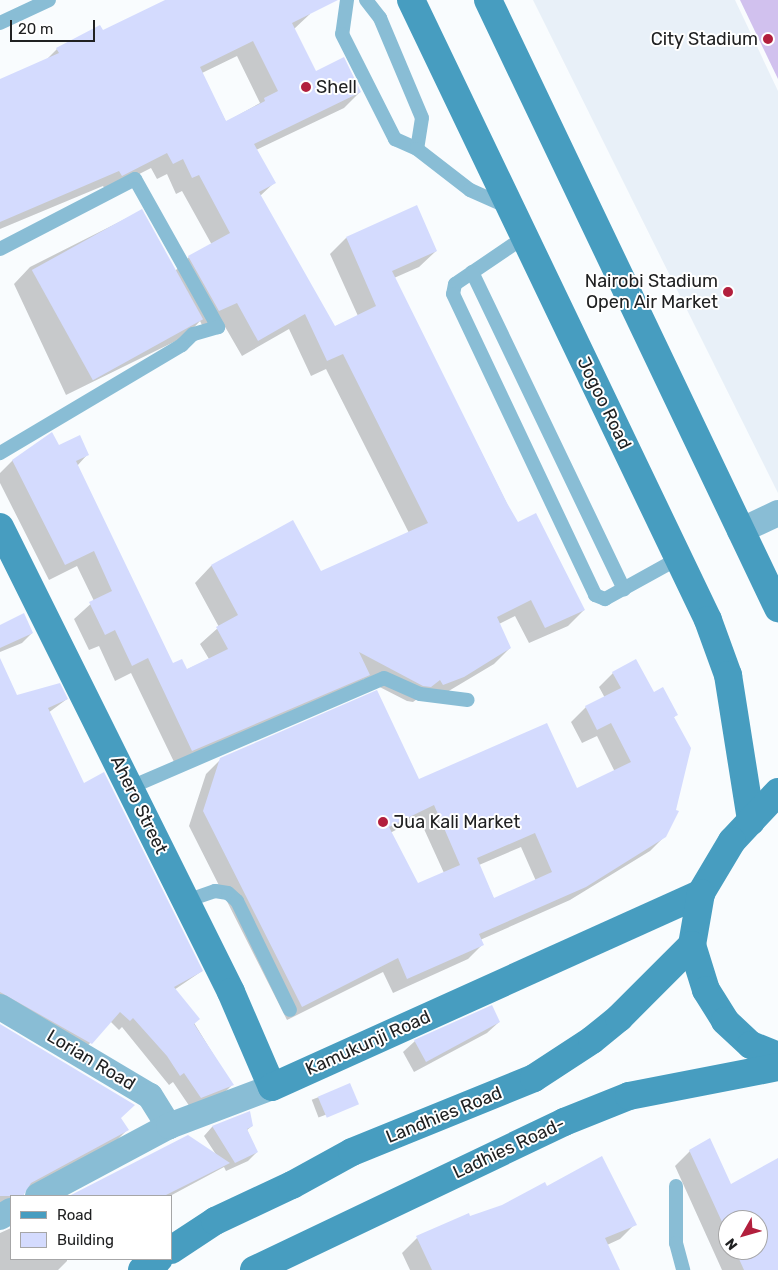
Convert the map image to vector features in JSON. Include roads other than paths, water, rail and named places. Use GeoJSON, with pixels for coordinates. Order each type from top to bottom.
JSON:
{"type":"FeatureCollection","features":[{"type":"Feature","properties":{"kind":"main road","name":"Jogoo Road"},"geometry":{"type":"LineString","coordinates":[[411,0],[508,207],[679,558],[728,675],[751,821]]}},
{"type":"Feature","properties":{"kind":"main road"},"geometry":{"type":"LineString","coordinates":[[488,0],[778,608]]}},
{"type":"Feature","properties":{"kind":"main road","name":"Ahero Street"},"geometry":{"type":"LineString","coordinates":[[0,527],[131,787],[272,1087]]}},
{"type":"Feature","properties":{"kind":"main road"},"geometry":{"type":"LineString","coordinates":[[778,792],[732,841],[701,893],[692,945],[706,990],[725,1021],[751,1045],[778,1056]]}},
{"type":"Feature","properties":{"kind":"main road","name":"Kamukunji Road"},"geometry":{"type":"LineString","coordinates":[[272,1087],[701,893]]}},
{"type":"Feature","properties":{"kind":"main road","name":"Landhies Road"},"geometry":{"type":"LineString","coordinates":[[172,1249],[215,1220],[292,1185],[352,1152],[534,1078],[592,1040],[619,1018],[692,945]]}},
{"type":"Feature","properties":{"kind":"main road","name":"Ladhies Road-"},"geometry":{"type":"LineString","coordinates":[[254,1270],[564,1122],[629,1096],[778,1066]]}},
{"type":"Feature","properties":{"kind":"main road"},"geometry":{"type":"LineString","coordinates":[[142,1270],[157,1260]]}},
{"type":"Feature","properties":{"kind":"street"},"geometry":{"type":"LineString","coordinates":[[740,530],[778,513]]}},
{"type":"Feature","properties":{"kind":"street","name":"Lorian Road"},"geometry":{"type":"LineString","coordinates":[[0,1007],[150,1096],[169,1126]]}},
{"type":"Feature","properties":{"kind":"street","name":"Kamukunji Road"},"geometry":{"type":"LineString","coordinates":[[40,1195],[169,1126],[272,1087]]}},
{"type":"Feature","properties":{"kind":"lane"},"geometry":{"type":"LineString","coordinates":[[0,23],[49,0]]}},
{"type":"Feature","properties":{"kind":"lane"},"geometry":{"type":"LineString","coordinates":[[347,0],[342,34],[395,139],[417,149],[470,190],[508,207]]}},
{"type":"Feature","properties":{"kind":"lane"},"geometry":{"type":"LineString","coordinates":[[366,0],[380,18],[422,118],[417,149]]}},
{"type":"Feature","properties":{"kind":"lane"},"geometry":{"type":"LineString","coordinates":[[0,249],[135,179],[218,327],[193,334],[182,345],[0,453]]}},
{"type":"Feature","properties":{"kind":"lane"},"geometry":{"type":"LineString","coordinates":[[523,238],[456,284],[453,294],[595,595],[605,599],[679,558]]}},
{"type":"Feature","properties":{"kind":"lane"},"geometry":{"type":"LineString","coordinates":[[472,272],[624,589]]}},
{"type":"Feature","properties":{"kind":"lane"},"geometry":{"type":"LineString","coordinates":[[131,787],[384,678],[420,694],[468,700]]}},
{"type":"Feature","properties":{"kind":"lane"},"geometry":{"type":"LineString","coordinates":[[186,901],[215,891],[228,893],[237,901],[290,1010]]}},
{"type":"Feature","properties":{"kind":"lane"},"geometry":{"type":"LineString","coordinates":[[676,1186],[676,1243],[683,1270]]}},
{"type":"Feature","properties":{"kind":"place","name":"City Stadium"},"geometry":{"type":"Point","coordinates":[768,39]}},
{"type":"Feature","properties":{"kind":"place","name":"Shell"},"geometry":{"type":"Point","coordinates":[306,87]}},
{"type":"Feature","properties":{"kind":"place","name":"Nairobi Stadium Open Air Market"},"geometry":{"type":"Point","coordinates":[728,292]}},
{"type":"Feature","properties":{"kind":"place","name":"Jua Kali Market"},"geometry":{"type":"Point","coordinates":[383,822]}}]}
